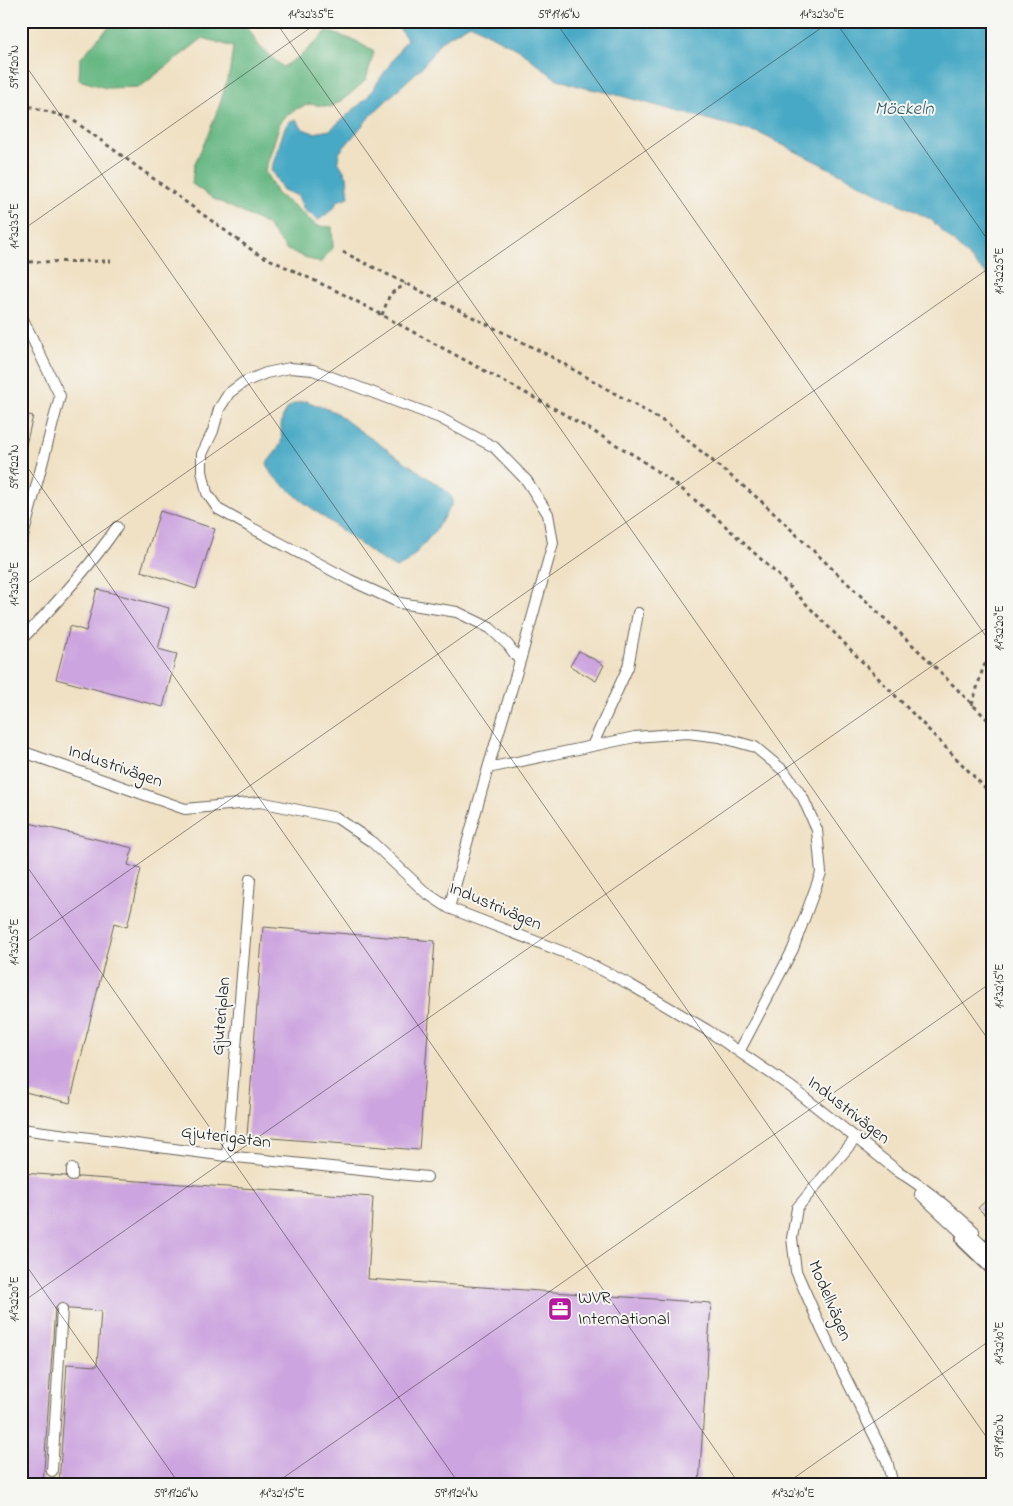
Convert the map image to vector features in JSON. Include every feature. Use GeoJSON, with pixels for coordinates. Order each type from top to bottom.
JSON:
{"type":"FeatureCollection","features":[{"type":"Feature","properties":{"kind":"street"},"geometry":{"type":"LineString","coordinates":[[971,1234],[992,1249]]}},
{"type":"Feature","properties":{"kind":"street"},"geometry":{"type":"LineString","coordinates":[[971,1234],[992,1262]]}},
{"type":"Feature","properties":{"kind":"lane"},"geometry":{"type":"LineString","coordinates":[[21,315],[60,396],[21,544]]}},
{"type":"Feature","properties":{"kind":"lane"},"geometry":{"type":"LineString","coordinates":[[449,908],[488,768],[520,661],[553,543],[548,514],[527,481],[494,447],[440,418],[313,370],[290,368],[266,373],[244,382],[229,393],[219,409],[213,431],[202,454],[202,471],[208,493],[218,509],[350,580],[400,603],[456,612],[490,628],[508,644],[520,661]]}},
{"type":"Feature","properties":{"kind":"lane"},"geometry":{"type":"LineString","coordinates":[[21,640],[63,597],[99,554],[118,527]]}},
{"type":"Feature","properties":{"kind":"lane"},"geometry":{"type":"LineString","coordinates":[[592,746],[628,667],[638,613]]}},
{"type":"Feature","properties":{"kind":"lane"},"geometry":{"type":"LineString","coordinates":[[488,768],[635,737],[687,733],[720,737],[755,747],[784,771],[803,798],[817,830],[821,873],[793,949],[739,1052]]}},
{"type":"Feature","properties":{"kind":"lane","name":"Industrivägen"},"geometry":{"type":"LineString","coordinates":[[21,751],[185,809],[260,802],[337,818],[372,842],[425,892],[449,908],[576,957],[629,984],[707,1030],[791,1087],[952,1212],[971,1234]]}},
{"type":"Feature","properties":{"kind":"lane","name":"Gjuteriplan"},"geometry":{"type":"LineString","coordinates":[[227,1156],[250,879]]}},
{"type":"Feature","properties":{"kind":"lane","name":"Gjuterigatan"},"geometry":{"type":"LineString","coordinates":[[21,1129],[227,1156],[427,1177]]}},
{"type":"Feature","properties":{"kind":"lane","name":"Modellvägen"},"geometry":{"type":"LineString","coordinates":[[856,1138],[797,1208],[792,1238],[796,1271],[822,1330],[887,1461],[894,1485]]}},
{"type":"Feature","properties":{"kind":"lane"},"geometry":{"type":"LineString","coordinates":[[52,1471],[62,1309]]}},
{"type":"Feature","properties":{"kind":"path"},"geometry":{"type":"LineString","coordinates":[[21,104],[70,118],[256,253],[343,294],[557,410],[637,457],[678,486],[778,574],[992,795]]}},
{"type":"Feature","properties":{"kind":"path"},"geometry":{"type":"LineString","coordinates":[[343,252],[550,356],[668,424],[760,500],[923,655],[992,724]]}},
{"type":"Feature","properties":{"kind":"path"},"geometry":{"type":"LineString","coordinates":[[21,262],[111,261]]}},
{"type":"Feature","properties":{"kind":"path"},"geometry":{"type":"LineString","coordinates":[[382,315],[390,294],[406,284]]}},
{"type":"Feature","properties":{"kind":"path"},"geometry":{"type":"LineString","coordinates":[[972,704],[983,668],[992,652]]}},
{"type":"Feature","properties":{"kind":"green space"},"geometry":{"type":"Polygon","coordinates":[[[116,21],[244,21],[259,46],[283,67],[303,54],[327,31],[356,41],[374,52],[366,80],[348,96],[331,107],[310,104],[296,109],[281,120],[265,171],[277,194],[317,226],[332,227],[333,248],[320,263],[287,250],[266,224],[214,199],[192,184],[194,165],[220,104],[230,70],[233,47],[203,38],[140,87],[106,88],[79,80],[80,59],[116,21]]]}},
{"type":"Feature","properties":{"kind":"water","name":"Möckeln"},"geometry":{"type":"Polygon","coordinates":[[[394,21],[992,21],[992,280],[930,219],[759,133],[581,87],[555,78],[521,51],[470,24],[441,41],[424,65],[372,114],[339,153],[338,161],[347,176],[349,197],[337,201],[334,208],[319,220],[304,210],[298,196],[283,190],[271,170],[285,127],[289,122],[296,119],[303,129],[314,133],[330,130],[367,98],[407,39],[394,21]]]}},
{"type":"Feature","properties":{"kind":"water"},"geometry":{"type":"Polygon","coordinates":[[[306,401],[335,412],[444,489],[452,497],[452,504],[435,531],[408,562],[396,568],[379,558],[302,501],[271,474],[267,463],[281,443],[283,415],[291,405],[306,401]]]}},
{"type":"Feature","properties":{"kind":"building"},"geometry":{"type":"Polygon","coordinates":[[[21,413],[33,416],[22,461],[21,461],[21,413]]]}},
{"type":"Feature","properties":{"kind":"building"},"geometry":{"type":"Polygon","coordinates":[[[160,511],[215,529],[196,589],[141,571],[160,511]]]}},
{"type":"Feature","properties":{"kind":"building"},"geometry":{"type":"Polygon","coordinates":[[[97,589],[169,608],[158,649],[177,654],[163,707],[56,679],[70,626],[86,631],[97,589]]]}},
{"type":"Feature","properties":{"kind":"building"},"geometry":{"type":"Polygon","coordinates":[[[579,651],[604,665],[596,681],[570,666],[579,651]]]}},
{"type":"Feature","properties":{"kind":"building"},"geometry":{"type":"Polygon","coordinates":[[[21,821],[133,848],[128,865],[141,869],[127,927],[114,923],[70,1103],[21,1091],[21,821]]]}},
{"type":"Feature","properties":{"kind":"building"},"geometry":{"type":"Polygon","coordinates":[[[263,927],[435,941],[419,1150],[247,1136],[263,927]]]}},
{"type":"Feature","properties":{"kind":"building"},"geometry":{"type":"Polygon","coordinates":[[[21,1173],[373,1197],[368,1279],[711,1303],[699,1485],[59,1485],[67,1364],[97,1366],[101,1311],[55,1308],[43,1485],[21,1485],[21,1173]]]}},
{"type":"Feature","properties":{"kind":"building"},"geometry":{"type":"Polygon","coordinates":[[[992,1195],[992,1222],[978,1208],[992,1195]]]}},
{"type":"Feature","properties":{"kind":"place","name":"WVR International"},"geometry":{"type":"Point","coordinates":[560,1309]}}]}
